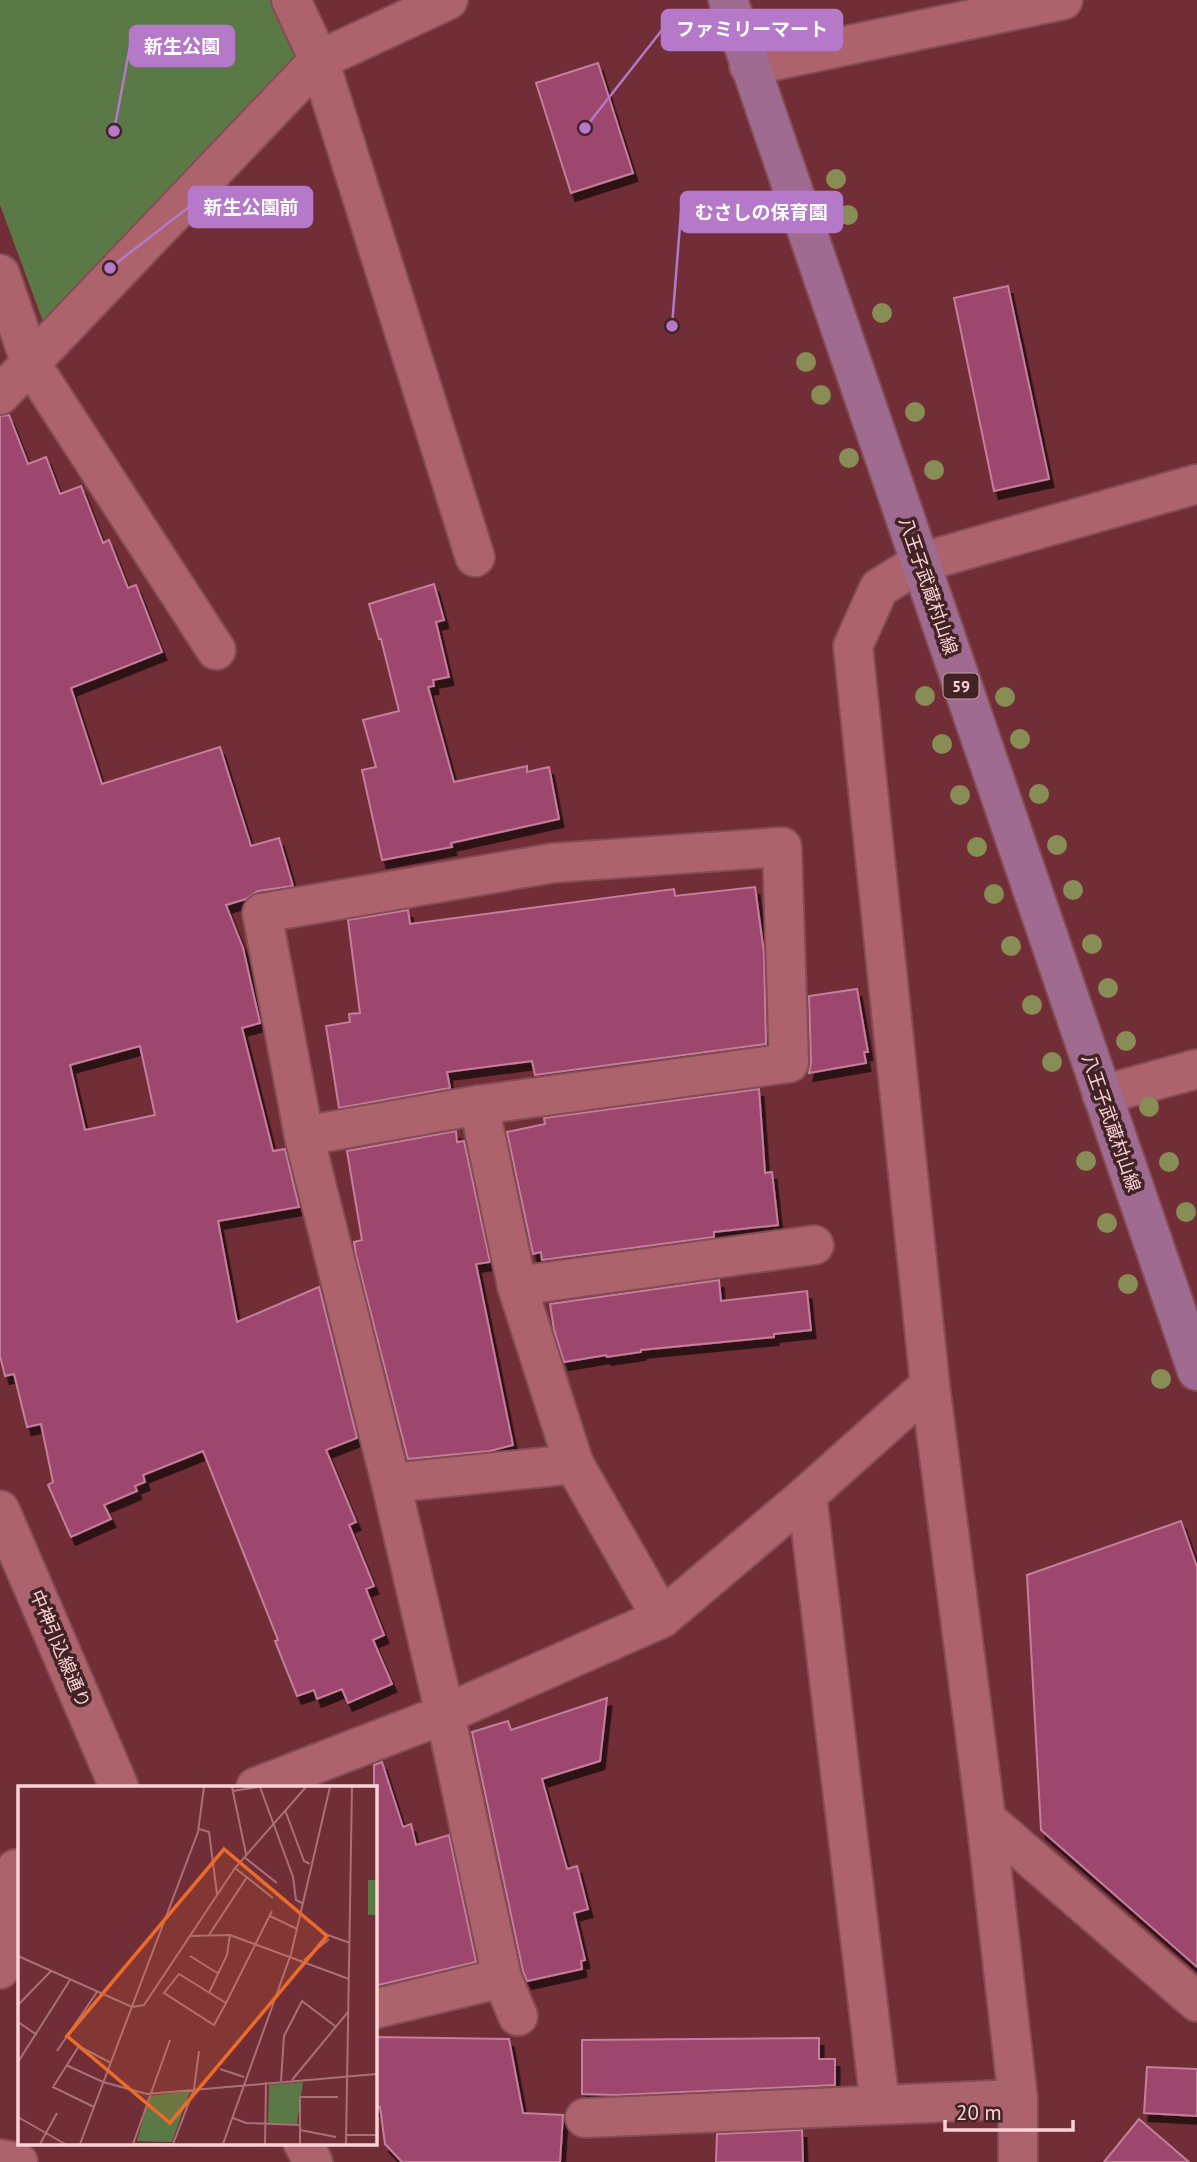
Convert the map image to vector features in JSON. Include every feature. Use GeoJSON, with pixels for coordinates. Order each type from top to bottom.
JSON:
{"type":"FeatureCollection","features":[{"type":"Feature","properties":{"kind":"main road","name":"八王子武蔵村山線"},"geometry":{"type":"LineString","coordinates":[[727,0],[1197,1371]]}},
{"type":"Feature","properties":{"kind":"street"},"geometry":{"type":"LineString","coordinates":[[291,0],[319,60],[475,557]]}},
{"type":"Feature","properties":{"kind":"street"},"geometry":{"type":"LineString","coordinates":[[0,395],[319,60],[448,0]]}},
{"type":"Feature","properties":{"kind":"street"},"geometry":{"type":"LineString","coordinates":[[749,66],[1063,0]]}},
{"type":"Feature","properties":{"kind":"street"},"geometry":{"type":"LineString","coordinates":[[0,274],[31,364],[216,650]]}},
{"type":"Feature","properties":{"kind":"street"},"geometry":{"type":"LineString","coordinates":[[1018,2162],[1018,2099],[986,1819],[930,1385],[853,646],[879,587],[919,564],[1197,484]]}},
{"type":"Feature","properties":{"kind":"street"},"geometry":{"type":"LineString","coordinates":[[304,1136],[479,1105],[789,1063],[782,846],[553,863],[262,913],[304,1136],[391,1483],[445,1714],[502,1978],[518,2016]]}},
{"type":"Feature","properties":{"kind":"street"},"geometry":{"type":"LineString","coordinates":[[1102,1095],[1197,1069]]}},
{"type":"Feature","properties":{"kind":"street"},"geometry":{"type":"LineString","coordinates":[[479,1105],[517,1286],[574,1464],[662,1618]]}},
{"type":"Feature","properties":{"kind":"street"},"geometry":{"type":"LineString","coordinates":[[517,1286],[814,1245]]}},
{"type":"Feature","properties":{"kind":"street"},"geometry":{"type":"LineString","coordinates":[[259,1786],[445,1714],[662,1618],[807,1495],[930,1385]]}},
{"type":"Feature","properties":{"kind":"street"},"geometry":{"type":"LineString","coordinates":[[391,1483],[574,1464]]}},
{"type":"Feature","properties":{"kind":"street"},"geometry":{"type":"LineString","coordinates":[[807,1495],[880,2105]]}},
{"type":"Feature","properties":{"kind":"street","name":"中神引込線通り"},"geometry":{"type":"LineString","coordinates":[[0,1510],[119,1786]]}},
{"type":"Feature","properties":{"kind":"street"},"geometry":{"type":"LineString","coordinates":[[986,1819],[1197,2002]]}},
{"type":"Feature","properties":{"kind":"street"},"geometry":{"type":"LineString","coordinates":[[0,1969],[12,1871]]}},
{"type":"Feature","properties":{"kind":"street"},"geometry":{"type":"LineString","coordinates":[[376,2010],[502,1978]]}},
{"type":"Feature","properties":{"kind":"street"},"geometry":{"type":"LineString","coordinates":[[585,2118],[1018,2099]]}},
{"type":"Feature","properties":{"kind":"street"},"geometry":{"type":"LineString","coordinates":[[304,2144],[313,2162]]}},
{"type":"Feature","properties":{"kind":"street"},"geometry":{"type":"LineString","coordinates":[[0,2159],[18,2162]]}},
{"type":"Feature","properties":{"kind":"green space"},"geometry":{"type":"Polygon","coordinates":[[[0,0],[271,0],[297,57],[44,324],[0,205],[0,0]]]}},
{"type":"Feature","properties":{"kind":"building"},"geometry":{"type":"Polygon","coordinates":[[[598,63],[633,173],[571,193],[536,83],[598,63]]]}},
{"type":"Feature","properties":{"kind":"building"},"geometry":{"type":"Polygon","coordinates":[[[1008,286],[1049,479],[994,491],[954,298],[1008,286]]]}},
{"type":"Feature","properties":{"kind":"building"},"geometry":{"type":"Polygon","coordinates":[[[9,415],[28,464],[46,457],[60,494],[81,486],[103,543],[109,540],[128,588],[136,585],[162,652],[71,688],[102,784],[220,747],[251,846],[279,838],[293,886],[258,891],[246,899],[226,905],[243,948],[260,1023],[242,1028],[273,1151],[285,1149],[299,1207],[218,1221],[237,1322],[319,1287],[357,1438],[326,1450],[356,1522],[349,1525],[374,1586],[366,1589],[384,1635],[373,1640],[392,1684],[348,1703],[342,1689],[317,1699],[314,1690],[297,1696],[275,1641],[278,1640],[203,1451],[143,1475],[145,1482],[135,1486],[137,1491],[104,1505],[111,1519],[71,1537],[48,1485],[53,1482],[41,1424],[27,1427],[14,1374],[5,1376],[0,1356],[0,416],[9,415]],[[140,1046],[70,1065],[85,1130],[155,1115],[140,1046]]]}},
{"type":"Feature","properties":{"kind":"building"},"geometry":{"type":"Polygon","coordinates":[[[434,584],[444,620],[436,622],[449,677],[433,680],[434,686],[428,687],[454,782],[527,766],[527,772],[549,767],[559,819],[451,843],[452,847],[382,860],[362,770],[376,767],[363,720],[399,711],[381,639],[369,604],[434,584]]]}},
{"type":"Feature","properties":{"kind":"building"},"geometry":{"type":"Polygon","coordinates":[[[755,887],[764,953],[766,1044],[535,1075],[532,1061],[447,1072],[450,1088],[339,1108],[326,1026],[350,1022],[349,1014],[360,1013],[348,920],[408,910],[410,924],[674,889],[675,896],[755,887]]]}},
{"type":"Feature","properties":{"kind":"building"},"geometry":{"type":"Polygon","coordinates":[[[857,989],[868,1052],[864,1052],[866,1063],[809,1073],[809,996],[857,989]]]}},
{"type":"Feature","properties":{"kind":"building"},"geometry":{"type":"Polygon","coordinates":[[[759,1089],[765,1173],[772,1172],[778,1225],[714,1232],[714,1237],[542,1260],[541,1252],[533,1254],[507,1132],[545,1124],[544,1118],[759,1089]]]}},
{"type":"Feature","properties":{"kind":"building"},"geometry":{"type":"Polygon","coordinates":[[[456,1131],[457,1142],[464,1141],[490,1262],[476,1264],[513,1445],[490,1451],[408,1459],[356,1255],[354,1242],[362,1240],[347,1151],[456,1131]]]}},
{"type":"Feature","properties":{"kind":"building"},"geometry":{"type":"Polygon","coordinates":[[[719,1280],[721,1301],[807,1291],[811,1330],[774,1334],[774,1337],[641,1350],[564,1362],[554,1330],[550,1304],[719,1280]]]}},
{"type":"Feature","properties":{"kind":"building"},"geometry":{"type":"Polygon","coordinates":[[[1181,1521],[1197,1567],[1197,1967],[1041,1830],[1027,1575],[1181,1521]]]}},
{"type":"Feature","properties":{"kind":"building"},"geometry":{"type":"Polygon","coordinates":[[[607,1698],[600,1761],[542,1779],[567,1869],[577,1866],[588,1909],[574,1913],[585,1960],[581,1961],[582,1969],[527,1981],[472,1732],[508,1721],[511,1730],[607,1698]]]}},
{"type":"Feature","properties":{"kind":"building"},"geometry":{"type":"Polygon","coordinates":[[[382,1762],[403,1827],[411,1824],[416,1845],[449,1835],[476,1962],[376,1986],[374,1765],[382,1762]]]}},
{"type":"Feature","properties":{"kind":"building"},"geometry":{"type":"Polygon","coordinates":[[[376,2037],[509,2039],[523,2113],[563,2115],[560,2162],[402,2162],[385,2144],[380,2107],[376,2108],[376,2037]]]}},
{"type":"Feature","properties":{"kind":"building"},"geometry":{"type":"Polygon","coordinates":[[[819,2038],[819,2059],[835,2059],[835,2085],[618,2095],[582,2094],[582,2040],[819,2038]]]}},
{"type":"Feature","properties":{"kind":"building"},"geometry":{"type":"Polygon","coordinates":[[[1147,2067],[1197,2069],[1197,2116],[1144,2113],[1147,2067]]]}},
{"type":"Feature","properties":{"kind":"building"},"geometry":{"type":"Polygon","coordinates":[[[1139,2119],[1189,2162],[1104,2162],[1139,2119]]]}},
{"type":"Feature","properties":{"kind":"building"},"geometry":{"type":"Polygon","coordinates":[[[802,2130],[803,2162],[716,2162],[717,2134],[802,2130]]]}},
{"type":"Feature","properties":{"kind":"place","name":"ファミリーマート"},"geometry":{"type":"Point","coordinates":[585,128]}},
{"type":"Feature","properties":{"kind":"place","name":"新生公園"},"geometry":{"type":"Point","coordinates":[114,131]}},
{"type":"Feature","properties":{"kind":"place","name":"新生公園前"},"geometry":{"type":"Point","coordinates":[110,268]}},
{"type":"Feature","properties":{"kind":"place","name":"むさしの保育園"},"geometry":{"type":"Point","coordinates":[672,326]}}]}
